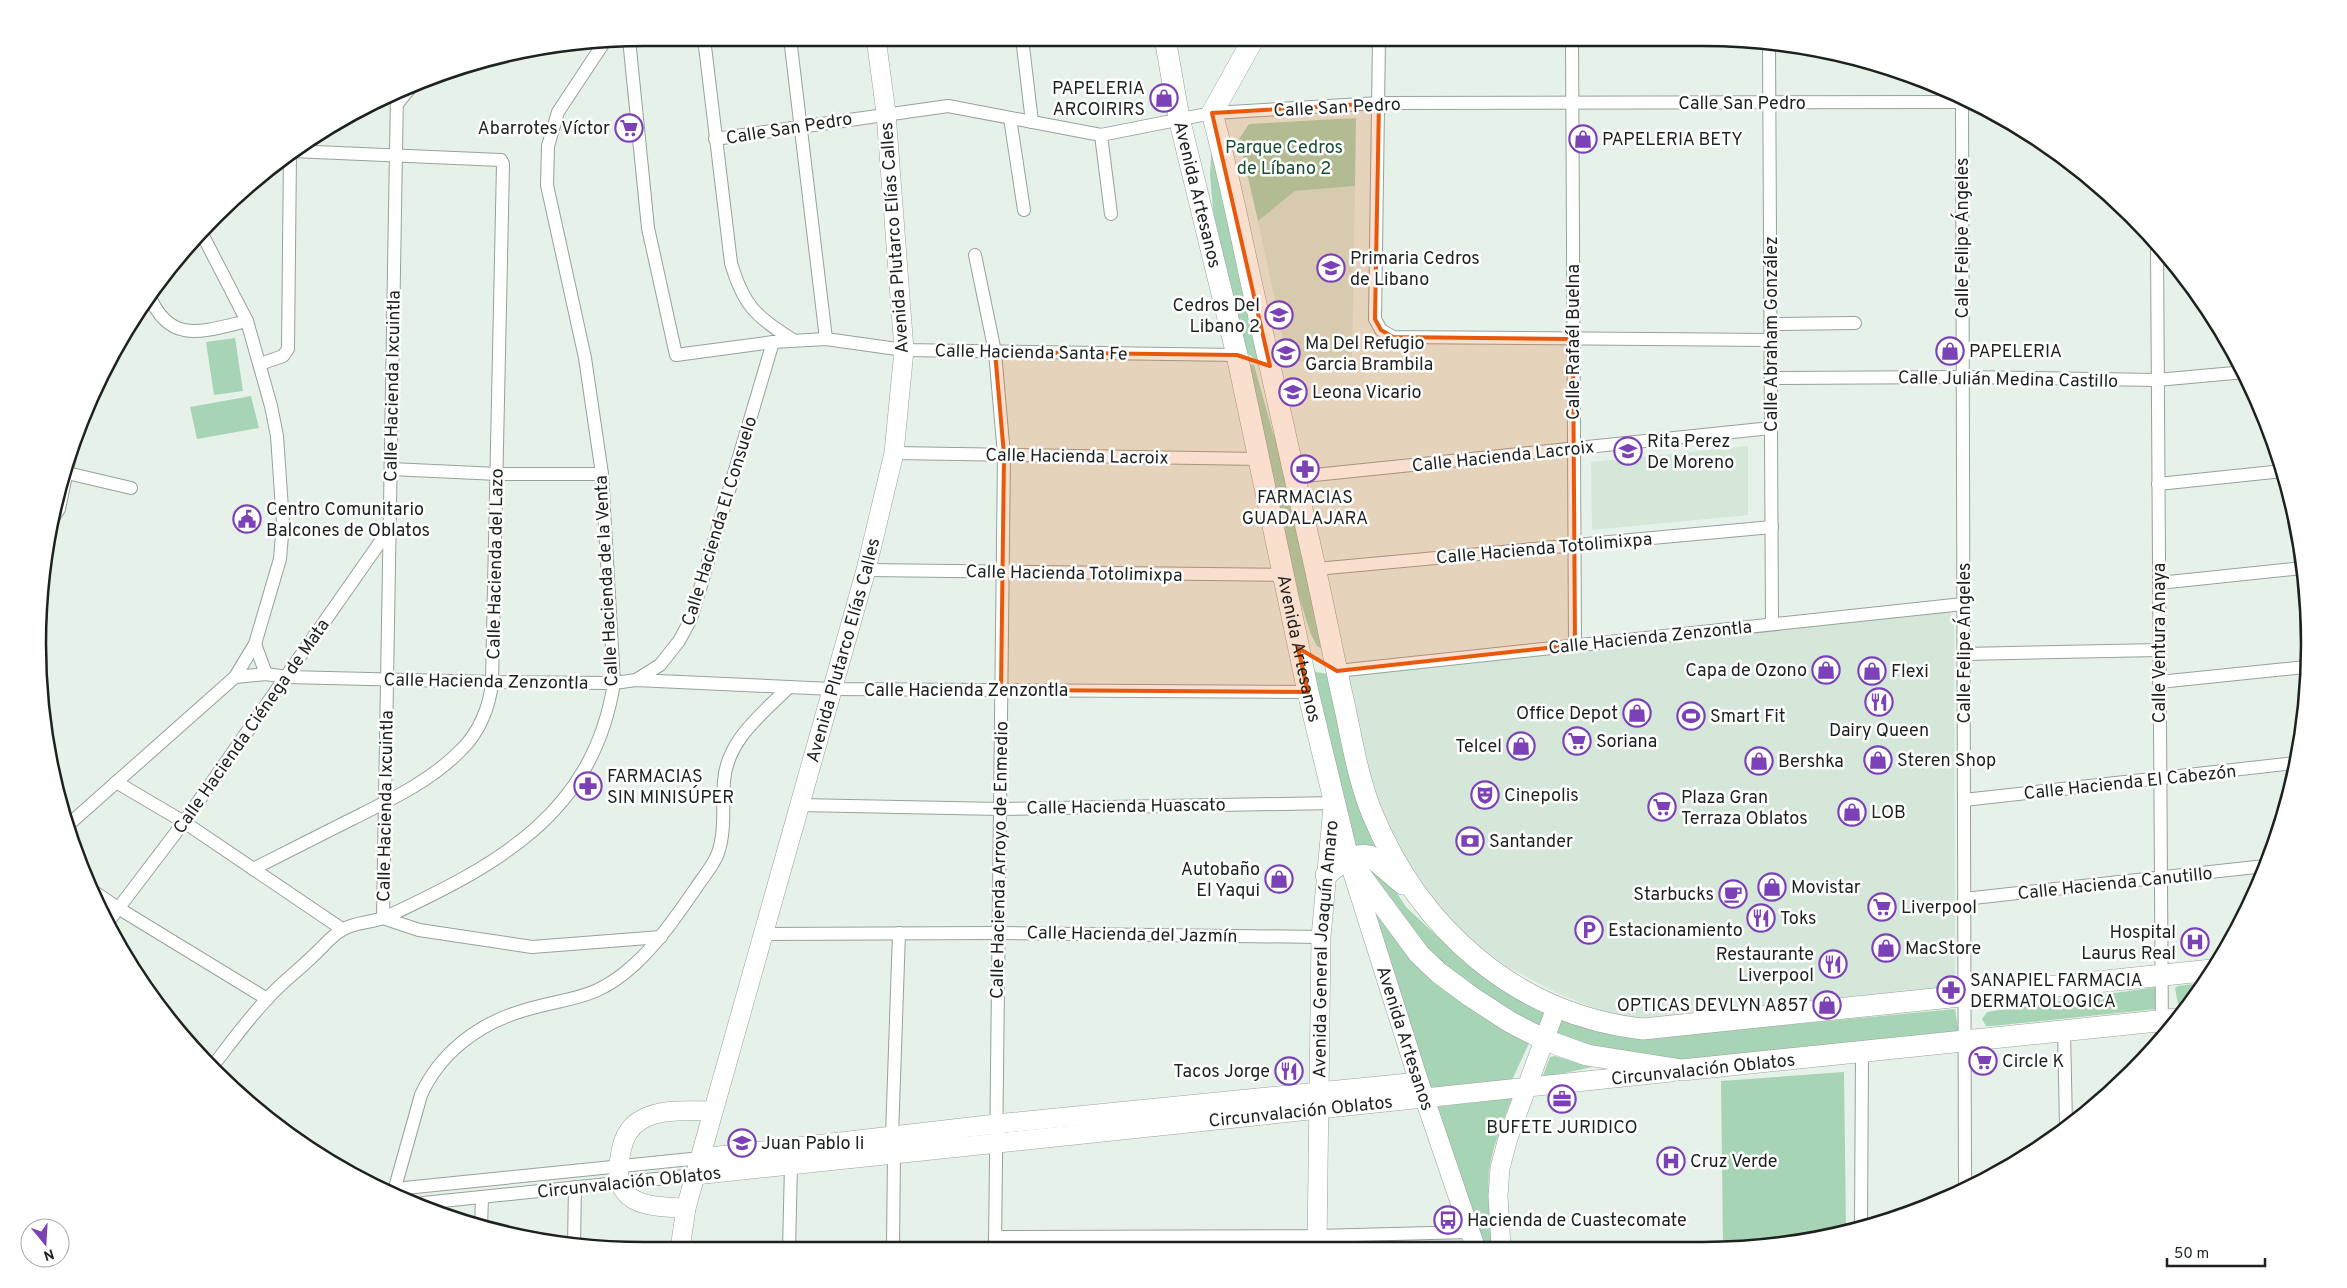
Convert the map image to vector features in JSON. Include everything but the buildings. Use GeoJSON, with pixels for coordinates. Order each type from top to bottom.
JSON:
{"type":"FeatureCollection","features":[{"type":"Feature","properties":{"kind":"main road","name":"Avenida Artesanos"},"geometry":{"type":"LineString","coordinates":[[1167,46],[1179,118],[1237,355],[1308,692],[1333,803],[1348,858]]}},
{"type":"Feature","properties":{"kind":"main road"},"geometry":{"type":"LineString","coordinates":[[1212,113],[1250,46]]}},
{"type":"Feature","properties":{"kind":"main road","name":"Avenida Artesanos"},"geometry":{"type":"LineString","coordinates":[[1212,113],[1316,569],[1357,764],[1372,813],[1396,861],[1425,904],[1463,949],[1508,982],[1556,1008]]}},
{"type":"Feature","properties":{"kind":"main road"},"geometry":{"type":"LineString","coordinates":[[1237,355],[1252,360],[1257,365],[1274,432],[1293,468]]}},
{"type":"Feature","properties":{"kind":"main road"},"geometry":{"type":"LineString","coordinates":[[1298,646],[1322,665],[1337,670]]}},
{"type":"Feature","properties":{"kind":"main road"},"geometry":{"type":"LineString","coordinates":[[1326,875],[1348,858],[1370,856],[1425,904]]}},
{"type":"Feature","properties":{"kind":"main road"},"geometry":{"type":"LineString","coordinates":[[1348,858],[1419,954],[1439,973],[1510,1022],[1545,1040],[1587,1055],[1682,1070]]}},
{"type":"Feature","properties":{"kind":"main road"},"geometry":{"type":"LineString","coordinates":[[1556,1008],[1614,1026],[1643,1029],[2203,971]]}},
{"type":"Feature","properties":{"kind":"main road","name":"Circunvalación Oblatos"},"geometry":{"type":"LineString","coordinates":[[1682,1070],[2064,1031],[2161,1027]]}},
{"type":"Feature","properties":{"kind":"street"},"geometry":{"type":"LineString","coordinates":[[705,46],[731,263],[736,280],[742,296],[761,320],[793,340]]}},
{"type":"Feature","properties":{"kind":"street"},"geometry":{"type":"LineString","coordinates":[[791,46],[826,339]]}},
{"type":"Feature","properties":{"kind":"street","name":"Avenida Plutarco Elías Calles"},"geometry":{"type":"LineString","coordinates":[[681,1242],[686,1208],[712,1111],[866,570],[894,453],[904,350],[886,113],[877,46]]}},
{"type":"Feature","properties":{"kind":"street"},"geometry":{"type":"LineString","coordinates":[[1023,46],[1032,122]]}},
{"type":"Feature","properties":{"kind":"street"},"geometry":{"type":"LineString","coordinates":[[1380,46],[1375,319],[1381,330],[1393,337],[1771,340]]}},
{"type":"Feature","properties":{"kind":"street","name":"Calle Rafaél Buelna"},"geometry":{"type":"LineString","coordinates":[[1572,46],[1575,645]]}},
{"type":"Feature","properties":{"kind":"street","name":"Calle Hacienda Santa Fe"},"geometry":{"type":"LineString","coordinates":[[630,47],[648,228],[676,355],[773,342],[826,339],[904,350],[1237,355]]}},
{"type":"Feature","properties":{"kind":"street","name":"Calle Hacienda de la Venta"},"geometry":{"type":"LineString","coordinates":[[216,1062],[267,999],[342,929],[383,918],[456,882],[499,856],[542,824],[579,781],[592,757],[610,708],[614,683],[602,474],[585,358],[547,185],[548,146],[558,112],[600,48]]}},
{"type":"Feature","properties":{"kind":"street","name":"Calle Abraham González"},"geometry":{"type":"LineString","coordinates":[[1769,50],[1772,624]]}},
{"type":"Feature","properties":{"kind":"street","name":"Calle Hacienda Ixcuintla"},"geometry":{"type":"LineString","coordinates":[[383,918],[397,100]]}},
{"type":"Feature","properties":{"kind":"street","name":"Calle San Pedro"},"geometry":{"type":"LineString","coordinates":[[716,140],[886,113],[948,106],[1101,135],[1179,118],[1212,113],[1379,103],[1954,102]]}},
{"type":"Feature","properties":{"kind":"street","name":"Calle Felipe Ángeles"},"geometry":{"type":"LineString","coordinates":[[1963,106],[1965,1181]]}},
{"type":"Feature","properties":{"kind":"street"},"geometry":{"type":"LineString","coordinates":[[1010,118],[1024,210]]}},
{"type":"Feature","properties":{"kind":"street"},"geometry":{"type":"LineString","coordinates":[[1101,135],[1111,214]]}},
{"type":"Feature","properties":{"kind":"street"},"geometry":{"type":"LineString","coordinates":[[304,153],[396,156]]}},
{"type":"Feature","properties":{"kind":"street","name":"Calle Hacienda del Lazo"},"geometry":{"type":"LineString","coordinates":[[253,869],[385,802],[421,781],[462,750],[486,710],[492,682],[504,168],[502,160],[396,156]]}},
{"type":"Feature","properties":{"kind":"street"},"geometry":{"type":"LineString","coordinates":[[260,364],[283,356],[288,349],[291,162]]}},
{"type":"Feature","properties":{"kind":"street"},"geometry":{"type":"LineString","coordinates":[[73,820],[235,677],[255,644],[280,559],[283,523],[276,436],[260,364],[247,320],[205,239]]}},
{"type":"Feature","properties":{"kind":"street","name":"Calle Hacienda Arroyo de Enmedio"},"geometry":{"type":"LineString","coordinates":[[975,255],[995,352],[1004,455],[995,1242]]}},
{"type":"Feature","properties":{"kind":"street","name":"Calle Ventura Anaya"},"geometry":{"type":"LineString","coordinates":[[2157,256],[2161,976],[2165,1022]]}},
{"type":"Feature","properties":{"kind":"street"},"geometry":{"type":"LineString","coordinates":[[153,304],[157,312],[180,330],[197,332],[247,320]]}},
{"type":"Feature","properties":{"kind":"street"},"geometry":{"type":"LineString","coordinates":[[1771,324],[1855,323]]}},
{"type":"Feature","properties":{"kind":"street","name":"Calle Hacienda El Consuelo"},"geometry":{"type":"LineString","coordinates":[[636,680],[660,665],[679,642],[691,619],[773,342]]}},
{"type":"Feature","properties":{"kind":"street","name":"Calle Julián Medina Castillo"},"geometry":{"type":"LineString","coordinates":[[1771,378],[1963,377],[2158,380],[2235,373]]}},
{"type":"Feature","properties":{"kind":"street","name":"Calle Hacienda Lacroix"},"geometry":{"type":"LineString","coordinates":[[1293,468],[1574,448],[1771,428]]}},
{"type":"Feature","properties":{"kind":"street","name":"Calle Hacienda Lacroix"},"geometry":{"type":"LineString","coordinates":[[894,453],[1259,459]]}},
{"type":"Feature","properties":{"kind":"street"},"geometry":{"type":"LineString","coordinates":[[391,469],[498,474],[602,474]]}},
{"type":"Feature","properties":{"kind":"street"},"geometry":{"type":"LineString","coordinates":[[2158,484],[2275,472]]}},
{"type":"Feature","properties":{"kind":"street"},"geometry":{"type":"LineString","coordinates":[[72,474],[131,488]]}},
{"type":"Feature","properties":{"kind":"street","name":"Calle Hacienda Totolimixpa"},"geometry":{"type":"LineString","coordinates":[[1316,569],[1772,527]]}},
{"type":"Feature","properties":{"kind":"street","name":"Calle Hacienda Ciénega de Mata"},"geometry":{"type":"LineString","coordinates":[[112,916],[184,822],[390,528]]}},
{"type":"Feature","properties":{"kind":"street"},"geometry":{"type":"LineString","coordinates":[[2159,583],[2296,569]]}},
{"type":"Feature","properties":{"kind":"street","name":"Calle Hacienda Totolimixpa"},"geometry":{"type":"LineString","coordinates":[[866,570],[1283,575]]}},
{"type":"Feature","properties":{"kind":"street","name":"Calle Hacienda Zenzontla"},"geometry":{"type":"LineString","coordinates":[[1337,670],[1963,604]]}},
{"type":"Feature","properties":{"kind":"street"},"geometry":{"type":"LineString","coordinates":[[255,644],[266,674]]}},
{"type":"Feature","properties":{"kind":"street"},"geometry":{"type":"LineString","coordinates":[[1964,654],[2159,650]]}},
{"type":"Feature","properties":{"kind":"street"},"geometry":{"type":"LineString","coordinates":[[2159,682],[2300,668]]}},
{"type":"Feature","properties":{"kind":"street","name":"Calle Hacienda Zenzontla"},"geometry":{"type":"LineString","coordinates":[[235,677],[266,674],[287,677],[492,682],[614,683],[636,680],[832,689],[1308,692]]}},
{"type":"Feature","properties":{"kind":"street"},"geometry":{"type":"LineString","coordinates":[[395,1187],[426,1084],[454,1048],[486,1026],[522,1010],[592,994],[616,980],[662,938],[718,853],[722,828],[725,775],[731,753],[748,728],[789,687]]}},
{"type":"Feature","properties":{"kind":"street","name":"Calle Hacienda El Cabezón"},"geometry":{"type":"LineString","coordinates":[[1964,800],[2160,780],[2288,764]]}},
{"type":"Feature","properties":{"kind":"street"},"geometry":{"type":"LineString","coordinates":[[116,782],[184,822],[342,929]]}},
{"type":"Feature","properties":{"kind":"street","name":"Calle Hacienda Huascato"},"geometry":{"type":"LineString","coordinates":[[799,805],[1000,809],[1333,803]]}},
{"type":"Feature","properties":{"kind":"street","name":"Avenida General Joaquín Amaro"},"geometry":{"type":"LineString","coordinates":[[1317,1241],[1321,937],[1333,803]]}},
{"type":"Feature","properties":{"kind":"street","name":"Avenida Artesanos"},"geometry":{"type":"LineString","coordinates":[[1348,858],[1419,1082],[1472,1239]]}},
{"type":"Feature","properties":{"kind":"street","name":"Calle Hacienda Canutillo"},"geometry":{"type":"LineString","coordinates":[[1964,899],[2257,867]]}},
{"type":"Feature","properties":{"kind":"street"},"geometry":{"type":"LineString","coordinates":[[103,897],[267,999]]}},
{"type":"Feature","properties":{"kind":"street"},"geometry":{"type":"LineString","coordinates":[[383,918],[419,930],[532,947],[662,938]]}},
{"type":"Feature","properties":{"kind":"street","name":"Calle Hacienda del Jazmín"},"geometry":{"type":"LineString","coordinates":[[763,934],[999,932],[1321,937]]}},
{"type":"Feature","properties":{"kind":"street"},"geometry":{"type":"LineString","coordinates":[[893,1242],[893,1145],[899,933]]}},
{"type":"Feature","properties":{"kind":"street"},"geometry":{"type":"LineString","coordinates":[[1501,1242],[1498,1196],[1500,1168],[1508,1138],[1556,1008]]}},
{"type":"Feature","properties":{"kind":"street"},"geometry":{"type":"LineString","coordinates":[[2064,1031],[2066,1119]]}},
{"type":"Feature","properties":{"kind":"street"},"geometry":{"type":"LineString","coordinates":[[1861,1220],[1862,1052]]}},
{"type":"Feature","properties":{"kind":"street","name":"Circunvalación Oblatos"},"geometry":{"type":"LineString","coordinates":[[401,1190],[619,1174],[893,1145],[996,1143],[1426,1099],[1682,1070]]}},
{"type":"Feature","properties":{"kind":"street","name":"Circunvalación Oblatos"},"geometry":{"type":"LineString","coordinates":[[698,1166],[791,1165],[996,1124],[1319,1090],[1419,1082]]}},
{"type":"Feature","properties":{"kind":"street"},"geometry":{"type":"LineString","coordinates":[[686,1208],[648,1206],[635,1200],[624,1191],[619,1174],[623,1142],[629,1130],[641,1120],[662,1113],[712,1111]]}},
{"type":"Feature","properties":{"kind":"street"},"geometry":{"type":"LineString","coordinates":[[789,1242],[791,1165]]}},
{"type":"Feature","properties":{"kind":"street","name":"Circunvalación Oblatos"},"geometry":{"type":"LineString","coordinates":[[431,1202],[575,1187],[619,1174]]}},
{"type":"Feature","properties":{"kind":"street"},"geometry":{"type":"LineString","coordinates":[[574,1238],[575,1187]]}},
{"type":"Feature","properties":{"kind":"street"},"geometry":{"type":"LineString","coordinates":[[481,1219],[482,1197]]}},
{"type":"Feature","properties":{"kind":"street"},"geometry":{"type":"LineString","coordinates":[[1156,1242],[1472,1239]]}},
{"type":"Feature","properties":{"kind":"highlighted area"},"geometry":{"type":"Polygon","coordinates":[[[1379,103],[1375,319],[1381,330],[1393,337],[1573,339],[1575,645],[1337,671],[1298,648],[1308,692],[1001,690],[1004,455],[995,352],[1237,355],[1270,366],[1212,113],[1379,103]]]}},
{"type":"Feature","properties":{"kind":"shaded area"},"geometry":{"type":"Polygon","coordinates":[[[1355,186],[1352,361],[1288,362],[1258,221],[1295,191],[1355,186]]]}},
{"type":"Feature","properties":{"kind":"shaded area"},"geometry":{"type":"Polygon","coordinates":[[[1748,446],[1748,515],[1592,530],[1591,462],[1748,446]]]}},
{"type":"Feature","properties":{"kind":"shaded area","name":"Plaza Gran Terraza Oblatos"},"geometry":{"type":"Polygon","coordinates":[[[1948,610],[1954,618],[1955,988],[1663,1020],[1632,1018],[1594,1008],[1555,992],[1506,966],[1461,933],[1427,894],[1401,853],[1385,818],[1365,758],[1348,674],[1948,610]]]}},
{"type":"Feature","properties":{"kind":"green space","name":"Parque Cedros de Líbano 2"},"geometry":{"type":"Polygon","coordinates":[[[1356,118],[1355,186],[1295,191],[1258,221],[1239,139],[1249,124],[1356,118]]]}},
{"type":"Feature","properties":{"kind":"green space"},"geometry":{"type":"Polygon","coordinates":[[[1212,140],[1259,362],[1243,350],[1213,210],[1210,174],[1212,140]]]}},
{"type":"Feature","properties":{"kind":"green space"},"geometry":{"type":"Polygon","coordinates":[[[235,338],[243,391],[214,395],[206,342],[235,338]]]}},
{"type":"Feature","properties":{"kind":"green space"},"geometry":{"type":"Polygon","coordinates":[[[1244,364],[1254,365],[1273,433],[1283,452],[1324,650],[1317,646],[1310,632],[1289,564],[1244,364]]]}},
{"type":"Feature","properties":{"kind":"green space"},"geometry":{"type":"Polygon","coordinates":[[[251,396],[259,428],[197,439],[190,407],[251,396]]]}},
{"type":"Feature","properties":{"kind":"green space"},"geometry":{"type":"Polygon","coordinates":[[[1309,661],[1316,672],[1330,674],[1386,859],[1353,848],[1309,661]]]}},
{"type":"Feature","properties":{"kind":"green space"},"geometry":{"type":"Polygon","coordinates":[[[1365,862],[1393,887],[1406,907],[1469,966],[1550,1011],[1542,1032],[1526,1024],[1438,961],[1388,905],[1365,862]]]}},
{"type":"Feature","properties":{"kind":"green space"},"geometry":{"type":"Polygon","coordinates":[[[1366,901],[1530,1041],[1511,1082],[1430,1089],[1366,901]]]}},
{"type":"Feature","properties":{"kind":"green space"},"geometry":{"type":"Polygon","coordinates":[[[2194,984],[2179,1005],[2175,988],[2194,984]]]}},
{"type":"Feature","properties":{"kind":"green space"},"geometry":{"type":"Polygon","coordinates":[[[2156,987],[2157,1009],[1992,1026],[1986,1026],[1982,1019],[1987,1012],[2156,987]]]}},
{"type":"Feature","properties":{"kind":"green space"},"geometry":{"type":"Polygon","coordinates":[[[1955,1009],[1959,1035],[1675,1064],[1554,1037],[1559,1018],[1680,1035],[1955,1009]]]}},
{"type":"Feature","properties":{"kind":"green space"},"geometry":{"type":"Polygon","coordinates":[[[1555,1056],[1592,1067],[1542,1078],[1550,1057],[1555,1056]]]}},
{"type":"Feature","properties":{"kind":"green space"},"geometry":{"type":"Polygon","coordinates":[[[1844,1072],[1846,1224],[1781,1237],[1723,1241],[1721,1081],[1844,1072]]]}},
{"type":"Feature","properties":{"kind":"green space"},"geometry":{"type":"Polygon","coordinates":[[[1512,1098],[1490,1163],[1489,1191],[1495,1242],[1484,1242],[1475,1223],[1435,1107],[1512,1098]]]}},
{"type":"Feature","properties":{"kind":"place","name":"PAPELERIA ARCOIRIRS"},"geometry":{"type":"Point","coordinates":[1164,98]}},
{"type":"Feature","properties":{"kind":"place","name":"Abarrotes Víctor"},"geometry":{"type":"Point","coordinates":[629,128]}},
{"type":"Feature","properties":{"kind":"place","name":"PAPELERIA BETY"},"geometry":{"type":"Point","coordinates":[1583,139]}},
{"type":"Feature","properties":{"kind":"place","name":"Primaria Cedros de Libano"},"geometry":{"type":"Point","coordinates":[1331,268]}},
{"type":"Feature","properties":{"kind":"place","name":"Cedros Del Libano 2"},"geometry":{"type":"Point","coordinates":[1279,315]}},
{"type":"Feature","properties":{"kind":"place","name":"PAPELERIA"},"geometry":{"type":"Point","coordinates":[1950,351]}},
{"type":"Feature","properties":{"kind":"place","name":"Ma Del Refugio Garcia Brambila"},"geometry":{"type":"Point","coordinates":[1286,353]}},
{"type":"Feature","properties":{"kind":"place","name":"Leona Vicario"},"geometry":{"type":"Point","coordinates":[1293,392]}},
{"type":"Feature","properties":{"kind":"place","name":"Rita Perez De Moreno"},"geometry":{"type":"Point","coordinates":[1628,451]}},
{"type":"Feature","properties":{"kind":"place","name":"FARMACIAS GUADALAJARA"},"geometry":{"type":"Point","coordinates":[1305,469]}},
{"type":"Feature","properties":{"kind":"place","name":"Centro Comunitario Balcones de Oblatos"},"geometry":{"type":"Point","coordinates":[247,519]}},
{"type":"Feature","properties":{"kind":"place","name":"Capa de Ozono"},"geometry":{"type":"Point","coordinates":[1826,670]}},
{"type":"Feature","properties":{"kind":"place","name":"Flexi"},"geometry":{"type":"Point","coordinates":[1872,671]}},
{"type":"Feature","properties":{"kind":"place","name":"Dairy Queen"},"geometry":{"type":"Point","coordinates":[1879,702]}},
{"type":"Feature","properties":{"kind":"place","name":"Office Depot"},"geometry":{"type":"Point","coordinates":[1637,713]}},
{"type":"Feature","properties":{"kind":"place","name":"Smart Fit"},"geometry":{"type":"Point","coordinates":[1691,716]}},
{"type":"Feature","properties":{"kind":"place","name":"Soriana"},"geometry":{"type":"Point","coordinates":[1577,741]}},
{"type":"Feature","properties":{"kind":"place","name":"Telcel"},"geometry":{"type":"Point","coordinates":[1521,746]}},
{"type":"Feature","properties":{"kind":"place","name":"Steren Shop"},"geometry":{"type":"Point","coordinates":[1878,760]}},
{"type":"Feature","properties":{"kind":"place","name":"Bershka"},"geometry":{"type":"Point","coordinates":[1759,761]}},
{"type":"Feature","properties":{"kind":"place","name":"FARMACIAS SIN MINISÚPER"},"geometry":{"type":"Point","coordinates":[588,786]}},
{"type":"Feature","properties":{"kind":"place","name":"Cinepolis"},"geometry":{"type":"Point","coordinates":[1485,795]}},
{"type":"Feature","properties":{"kind":"place","name":"Plaza Gran Terraza Oblatos"},"geometry":{"type":"Point","coordinates":[1662,807]}},
{"type":"Feature","properties":{"kind":"place","name":"LOB"},"geometry":{"type":"Point","coordinates":[1852,812]}},
{"type":"Feature","properties":{"kind":"place","name":"Santander"},"geometry":{"type":"Point","coordinates":[1470,841]}},
{"type":"Feature","properties":{"kind":"place","name":"Autobaño El Yaqui"},"geometry":{"type":"Point","coordinates":[1279,879]}},
{"type":"Feature","properties":{"kind":"place","name":"Movistar"},"geometry":{"type":"Point","coordinates":[1772,887]}},
{"type":"Feature","properties":{"kind":"place","name":"Starbucks"},"geometry":{"type":"Point","coordinates":[1733,894]}},
{"type":"Feature","properties":{"kind":"place","name":"Liverpool"},"geometry":{"type":"Point","coordinates":[1882,907]}},
{"type":"Feature","properties":{"kind":"place","name":"Toks"},"geometry":{"type":"Point","coordinates":[1761,918]}},
{"type":"Feature","properties":{"kind":"place","name":"Estacionamiento"},"geometry":{"type":"Point","coordinates":[1589,930]}},
{"type":"Feature","properties":{"kind":"place","name":"Hospital Laurus Real"},"geometry":{"type":"Point","coordinates":[2195,942]}},
{"type":"Feature","properties":{"kind":"place","name":"MacStore"},"geometry":{"type":"Point","coordinates":[1886,948]}},
{"type":"Feature","properties":{"kind":"place","name":"Restaurante Liverpool"},"geometry":{"type":"Point","coordinates":[1833,964]}},
{"type":"Feature","properties":{"kind":"place","name":"SANAPIEL FARMACIA DERMATOLOGICA"},"geometry":{"type":"Point","coordinates":[1951,990]}},
{"type":"Feature","properties":{"kind":"place","name":"OPTICAS DEVLYN A857"},"geometry":{"type":"Point","coordinates":[1827,1005]}},
{"type":"Feature","properties":{"kind":"place","name":"Circle K"},"geometry":{"type":"Point","coordinates":[1983,1061]}},
{"type":"Feature","properties":{"kind":"place","name":"Tacos Jorge"},"geometry":{"type":"Point","coordinates":[1289,1071]}},
{"type":"Feature","properties":{"kind":"place","name":"BUFETE JURIDICO"},"geometry":{"type":"Point","coordinates":[1562,1099]}},
{"type":"Feature","properties":{"kind":"place","name":"Juan Pablo Ii"},"geometry":{"type":"Point","coordinates":[742,1143]}},
{"type":"Feature","properties":{"kind":"place","name":"Cruz Verde"},"geometry":{"type":"Point","coordinates":[1671,1161]}},
{"type":"Feature","properties":{"kind":"place","name":"Hacienda de Cuastecomate"},"geometry":{"type":"Point","coordinates":[1448,1220]}}]}
